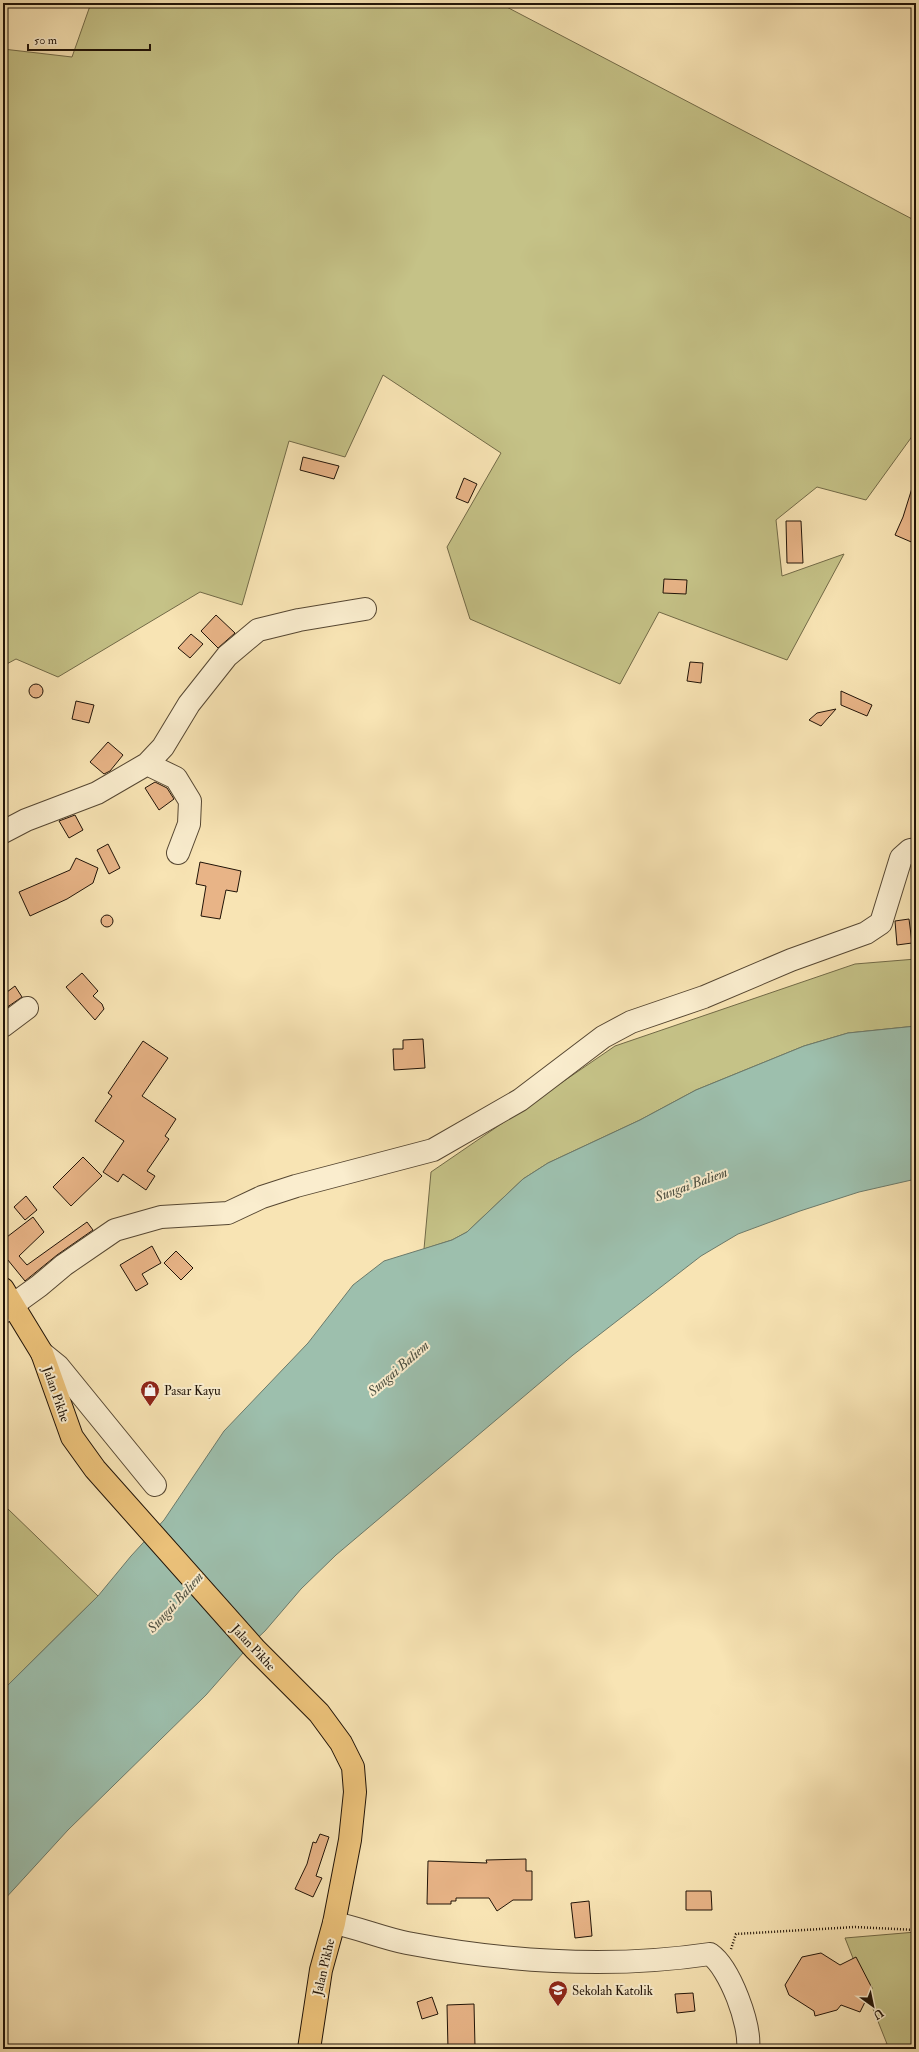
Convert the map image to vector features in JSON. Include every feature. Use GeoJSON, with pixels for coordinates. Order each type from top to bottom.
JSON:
{"type":"FeatureCollection","features":[{"type":"Feature","properties":{"kind":"highway","name":"Jalan Pikhe"},"geometry":{"type":"LineString","coordinates":[[6,1302],[42,1353],[72,1437],[95,1469],[255,1649],[320,1713],[341,1743],[353,1767],[355,1792],[350,1840],[334,1923],[321,1970],[309,2049]]}},
{"type":"Feature","properties":{"kind":"street"},"geometry":{"type":"LineString","coordinates":[[3,832],[26,820],[97,793],[147,764],[164,747],[189,704],[227,656],[258,630],[299,620],[365,609]]}},
{"type":"Feature","properties":{"kind":"street"},"geometry":{"type":"LineString","coordinates":[[147,764],[176,778],[190,801],[188,824],[178,853]]}},
{"type":"Feature","properties":{"kind":"street"},"geometry":{"type":"LineString","coordinates":[[6,1302],[115,1230],[161,1216],[228,1213],[262,1197],[296,1186],[433,1150],[520,1100],[603,1038],[631,1022],[704,997],[791,960],[866,933],[881,923],[901,858],[910,850],[916,849]]}},
{"type":"Feature","properties":{"kind":"street"},"geometry":{"type":"LineString","coordinates":[[3,1026],[27,1008]]}},
{"type":"Feature","properties":{"kind":"street"},"geometry":{"type":"LineString","coordinates":[[42,1353],[58,1366],[155,1485]]}},
{"type":"Feature","properties":{"kind":"street"},"geometry":{"type":"LineString","coordinates":[[334,1923],[406,1943],[536,1961],[631,1962],[675,1959],[710,1954],[725,1971],[742,2012],[749,2041],[748,2049]]}},
{"type":"Feature","properties":{"kind":"path"},"geometry":{"type":"LineString","coordinates":[[725,1971],[736,1934],[855,1927],[916,1930]]}},
{"type":"Feature","properties":{"kind":"shaded area"},"geometry":{"type":"Polygon","coordinates":[[[91,3],[499,3],[916,221],[916,431],[866,500],[817,487],[776,520],[782,576],[844,554],[787,660],[659,612],[620,684],[470,619],[447,547],[501,453],[383,375],[345,457],[289,441],[242,605],[200,592],[58,677],[16,659],[3,666],[3,49],[72,57],[91,3]]]}},
{"type":"Feature","properties":{"kind":"shaded area"},"geometry":{"type":"Polygon","coordinates":[[[916,959],[916,1026],[848,1033],[804,1046],[696,1090],[640,1120],[548,1163],[523,1179],[467,1232],[452,1240],[424,1249],[431,1172],[615,1046],[855,964],[916,959]]]}},
{"type":"Feature","properties":{"kind":"shaded area"},"geometry":{"type":"Polygon","coordinates":[[[8,1509],[98,1596],[3,1690],[3,1515],[8,1509]]]}},
{"type":"Feature","properties":{"kind":"shaded area"},"geometry":{"type":"Polygon","coordinates":[[[916,1932],[916,2049],[865,2049],[887,2044],[845,1938],[916,1932]]]}},
{"type":"Feature","properties":{"kind":"water","name":"Sungai Baliem"},"geometry":{"type":"Polygon","coordinates":[[[916,1026],[916,1179],[859,1192],[800,1211],[738,1234],[701,1256],[573,1355],[336,1555],[301,1589],[265,1631],[250,1645],[206,1695],[68,1830],[3,1901],[3,1690],[98,1596],[131,1556],[164,1520],[224,1431],[308,1343],[353,1285],[384,1261],[452,1240],[467,1232],[523,1179],[548,1163],[640,1120],[696,1090],[804,1046],[848,1033],[916,1026]]]}},
{"type":"Feature","properties":{"kind":"building"},"geometry":{"type":"Polygon","coordinates":[[[303,457],[339,466],[334,479],[300,470],[303,457]]]}},
{"type":"Feature","properties":{"kind":"building"},"geometry":{"type":"Polygon","coordinates":[[[464,478],[477,484],[468,503],[456,498],[464,478]]]}},
{"type":"Feature","properties":{"kind":"building"},"geometry":{"type":"Polygon","coordinates":[[[913,485],[916,485],[916,544],[895,535],[903,517],[913,485]]]}},
{"type":"Feature","properties":{"kind":"building"},"geometry":{"type":"Polygon","coordinates":[[[786,521],[801,521],[803,563],[787,563],[786,521]]]}},
{"type":"Feature","properties":{"kind":"building"},"geometry":{"type":"Polygon","coordinates":[[[664,579],[687,580],[686,594],[663,593],[664,579]]]}},
{"type":"Feature","properties":{"kind":"building"},"geometry":{"type":"Polygon","coordinates":[[[216,615],[235,633],[218,648],[201,631],[216,615]]]}},
{"type":"Feature","properties":{"kind":"building"},"geometry":{"type":"Polygon","coordinates":[[[191,634],[203,644],[190,658],[178,648],[191,634]]]}},
{"type":"Feature","properties":{"kind":"building"},"geometry":{"type":"Polygon","coordinates":[[[690,662],[703,663],[701,683],[687,681],[690,662]]]}},
{"type":"Feature","properties":{"kind":"building"},"geometry":{"type":"Polygon","coordinates":[[[36,684],[41,686],[43,691],[41,696],[36,698],[31,696],[29,691],[31,686],[36,684]]]}},
{"type":"Feature","properties":{"kind":"building"},"geometry":{"type":"Polygon","coordinates":[[[841,691],[872,705],[867,716],[841,705],[841,691]]]}},
{"type":"Feature","properties":{"kind":"building"},"geometry":{"type":"Polygon","coordinates":[[[76,701],[94,705],[89,723],[72,719],[76,701]]]}},
{"type":"Feature","properties":{"kind":"building"},"geometry":{"type":"Polygon","coordinates":[[[836,709],[821,726],[809,720],[817,713],[836,709]]]}},
{"type":"Feature","properties":{"kind":"building"},"geometry":{"type":"Polygon","coordinates":[[[108,742],[123,755],[110,771],[104,774],[90,762],[108,742]]]}},
{"type":"Feature","properties":{"kind":"building"},"geometry":{"type":"Polygon","coordinates":[[[155,782],[167,788],[174,799],[159,810],[145,788],[155,782]]]}},
{"type":"Feature","properties":{"kind":"building"},"geometry":{"type":"Polygon","coordinates":[[[75,815],[83,830],[69,838],[59,821],[75,815]]]}},
{"type":"Feature","properties":{"kind":"building"},"geometry":{"type":"Polygon","coordinates":[[[108,844],[120,868],[109,874],[97,850],[108,844]]]}},
{"type":"Feature","properties":{"kind":"building"},"geometry":{"type":"Polygon","coordinates":[[[76,858],[98,868],[93,883],[67,899],[30,916],[19,892],[70,870],[76,858]]]}},
{"type":"Feature","properties":{"kind":"building"},"geometry":{"type":"Polygon","coordinates":[[[200,862],[241,871],[237,892],[226,890],[220,919],[201,916],[206,886],[196,884],[200,862]]]}},
{"type":"Feature","properties":{"kind":"building"},"geometry":{"type":"Polygon","coordinates":[[[109,915],[112,916],[112,926],[105,927],[102,926],[101,919],[102,916],[109,915]]]}},
{"type":"Feature","properties":{"kind":"building"},"geometry":{"type":"Polygon","coordinates":[[[909,919],[912,943],[897,945],[895,921],[909,919]]]}},
{"type":"Feature","properties":{"kind":"building"},"geometry":{"type":"Polygon","coordinates":[[[82,973],[98,991],[93,996],[102,1004],[104,1009],[95,1020],[66,987],[82,973]]]}},
{"type":"Feature","properties":{"kind":"building"},"geometry":{"type":"Polygon","coordinates":[[[15,986],[22,997],[3,1010],[3,995],[15,986]]]}},
{"type":"Feature","properties":{"kind":"building"},"geometry":{"type":"Polygon","coordinates":[[[423,1039],[425,1068],[394,1070],[393,1049],[403,1049],[403,1040],[423,1039]]]}},
{"type":"Feature","properties":{"kind":"building"},"geometry":{"type":"Polygon","coordinates":[[[143,1041],[168,1058],[142,1096],[176,1119],[165,1136],[169,1139],[147,1171],[155,1176],[146,1190],[123,1174],[118,1182],[103,1172],[124,1141],[95,1121],[112,1096],[108,1093],[143,1041]]]}},
{"type":"Feature","properties":{"kind":"building"},"geometry":{"type":"Polygon","coordinates":[[[83,1157],[102,1176],[71,1206],[53,1187],[83,1157]]]}},
{"type":"Feature","properties":{"kind":"building"},"geometry":{"type":"Polygon","coordinates":[[[26,1196],[37,1210],[25,1220],[14,1207],[26,1196]]]}},
{"type":"Feature","properties":{"kind":"building"},"geometry":{"type":"Polygon","coordinates":[[[33,1217],[44,1232],[19,1256],[27,1265],[87,1222],[93,1230],[57,1255],[25,1281],[3,1254],[3,1240],[33,1217]]]}},
{"type":"Feature","properties":{"kind":"building"},"geometry":{"type":"Polygon","coordinates":[[[152,1246],[161,1263],[142,1274],[148,1284],[136,1291],[120,1265],[152,1246]]]}},
{"type":"Feature","properties":{"kind":"building"},"geometry":{"type":"Polygon","coordinates":[[[176,1251],[193,1268],[181,1280],[164,1263],[176,1251]]]}},
{"type":"Feature","properties":{"kind":"building"},"geometry":{"type":"Polygon","coordinates":[[[320,1834],[329,1837],[316,1876],[322,1878],[313,1897],[295,1889],[307,1864],[313,1842],[316,1843],[320,1834]]]}},
{"type":"Feature","properties":{"kind":"building"},"geometry":{"type":"Polygon","coordinates":[[[526,1859],[526,1871],[532,1871],[532,1900],[513,1900],[497,1911],[489,1898],[456,1898],[456,1901],[451,1901],[451,1904],[427,1904],[428,1861],[487,1863],[486,1860],[526,1859]]]}},
{"type":"Feature","properties":{"kind":"building"},"geometry":{"type":"Polygon","coordinates":[[[686,1891],[711,1891],[712,1910],[686,1910],[686,1891]]]}},
{"type":"Feature","properties":{"kind":"building"},"geometry":{"type":"Polygon","coordinates":[[[589,1901],[592,1936],[575,1938],[571,1903],[589,1901]]]}},
{"type":"Feature","properties":{"kind":"building"},"geometry":{"type":"Polygon","coordinates":[[[821,1953],[840,1965],[856,1957],[872,1988],[860,2012],[841,2005],[837,2010],[815,2016],[814,2011],[789,1995],[785,1985],[802,1957],[821,1953]]]}},
{"type":"Feature","properties":{"kind":"building"},"geometry":{"type":"Polygon","coordinates":[[[693,1993],[695,2011],[677,2013],[675,1994],[693,1993]]]}},
{"type":"Feature","properties":{"kind":"building"},"geometry":{"type":"Polygon","coordinates":[[[432,1997],[438,2014],[422,2019],[417,2002],[432,1997]]]}},
{"type":"Feature","properties":{"kind":"building"},"geometry":{"type":"Polygon","coordinates":[[[474,2004],[475,2047],[448,2049],[447,2005],[474,2004]]]}},
{"type":"Feature","properties":{"kind":"place","name":"Pasar Kayu"},"geometry":{"type":"Point","coordinates":[150,1407]}},
{"type":"Feature","properties":{"kind":"place","name":"Sekolah Katolik"},"geometry":{"type":"Point","coordinates":[558,2007]}}]}
